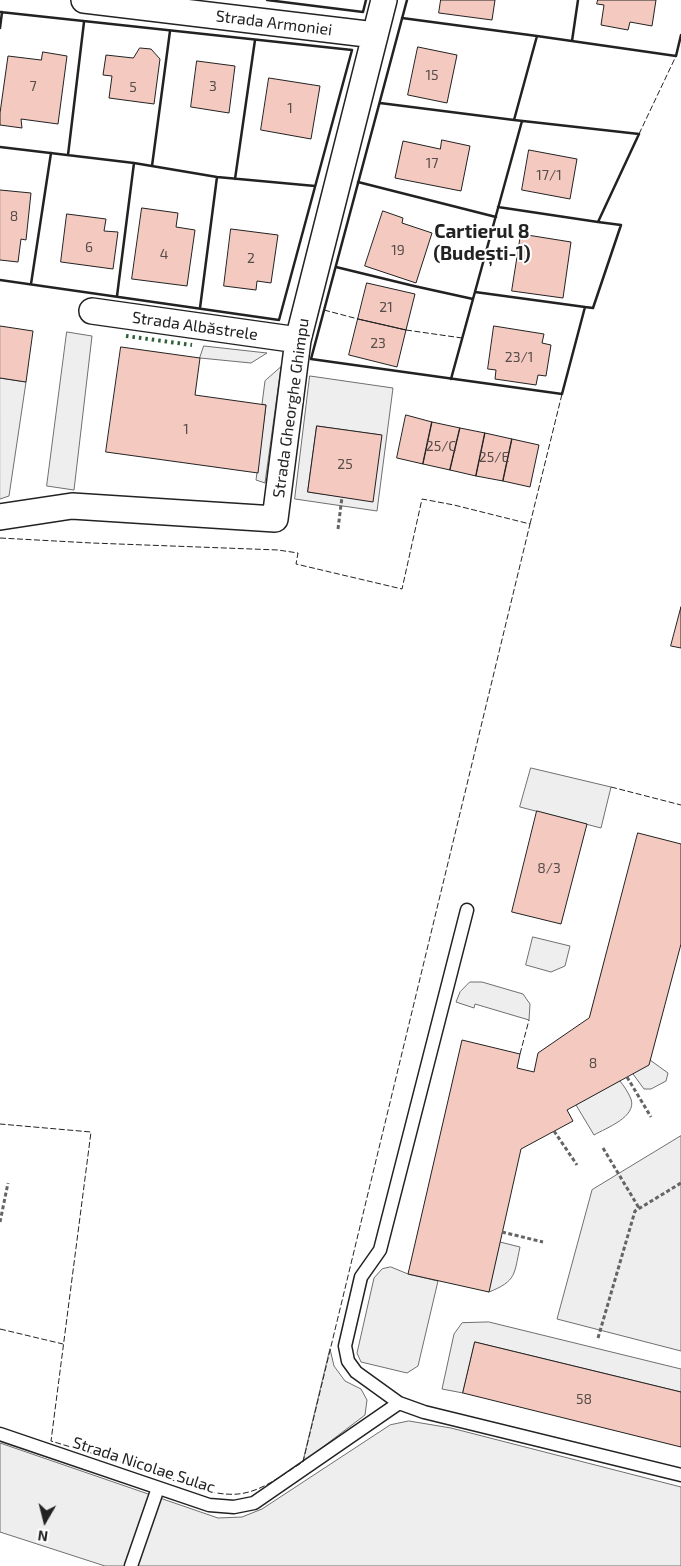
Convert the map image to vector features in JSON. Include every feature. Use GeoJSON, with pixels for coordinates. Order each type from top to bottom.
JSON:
{"type":"FeatureCollection","features":[{"type":"Feature","properties":{"kind":"street","name":"Strada Armoniei"},"geometry":{"type":"LineString","coordinates":[[84,0],[374,35]]}},
{"type":"Feature","properties":{"kind":"street","name":"Strada Gheorghe Ghimpu"},"geometry":{"type":"LineString","coordinates":[[0,517],[72,506],[275,519],[298,340],[384,0]]}},
{"type":"Feature","properties":{"kind":"street","name":"Strada Albăstrele"},"geometry":{"type":"LineString","coordinates":[[92,311],[298,340]]}},
{"type":"Feature","properties":{"kind":"lane"},"geometry":{"type":"LineString","coordinates":[[467,910],[380,1250],[361,1277],[345,1346],[348,1361],[356,1372],[399,1403],[424,1412],[681,1476]]}},
{"type":"Feature","properties":{"kind":"lane","name":"Strada Nicolae Sulac"},"geometry":{"type":"LineString","coordinates":[[0,1434],[210,1505],[234,1507],[254,1503],[399,1403]]}},
{"type":"Feature","properties":{"kind":"lane"},"geometry":{"type":"LineString","coordinates":[[131,1566],[158,1488]]}},
{"type":"Feature","properties":{"kind":"path"},"geometry":{"type":"LineString","coordinates":[[338,529],[342,497]]}},
{"type":"Feature","properties":{"kind":"path"},"geometry":{"type":"LineString","coordinates":[[627,1077],[651,1117]]}},
{"type":"Feature","properties":{"kind":"path"},"geometry":{"type":"LineString","coordinates":[[554,1131],[577,1165]]}},
{"type":"Feature","properties":{"kind":"path"},"geometry":{"type":"LineString","coordinates":[[603,1148],[639,1208]]}},
{"type":"Feature","properties":{"kind":"path"},"geometry":{"type":"LineString","coordinates":[[0,1222],[8,1183]]}},
{"type":"Feature","properties":{"kind":"path"},"geometry":{"type":"LineString","coordinates":[[598,1338],[635,1211],[681,1183]]}},
{"type":"Feature","properties":{"kind":"path"},"geometry":{"type":"LineString","coordinates":[[502,1232],[543,1242]]}},
{"type":"Feature","properties":{"kind":"shaded area"},"geometry":{"type":"Polygon","coordinates":[[[67,332],[92,336],[74,490],[47,486],[67,332]]]}},
{"type":"Feature","properties":{"kind":"shaded area"},"geometry":{"type":"Polygon","coordinates":[[[204,346],[267,353],[251,363],[200,358],[204,346]]]}},
{"type":"Feature","properties":{"kind":"shaded area"},"geometry":{"type":"Polygon","coordinates":[[[281,367],[265,483],[256,480],[266,405],[262,404],[265,381],[281,367]]]}},
{"type":"Feature","properties":{"kind":"shaded area"},"geometry":{"type":"Polygon","coordinates":[[[310,376],[393,388],[377,511],[295,499],[310,376]],[[317,426],[308,492],[372,501],[381,435],[317,426]]]}},
{"type":"Feature","properties":{"kind":"shaded area"},"geometry":{"type":"Polygon","coordinates":[[[0,378],[26,382],[9,496],[0,499],[0,378]]]}},
{"type":"Feature","properties":{"kind":"shaded area"},"geometry":{"type":"Polygon","coordinates":[[[531,768],[611,787],[601,828],[520,807],[531,768]]]}},
{"type":"Feature","properties":{"kind":"shaded area"},"geometry":{"type":"Polygon","coordinates":[[[533,937],[570,946],[565,966],[551,972],[526,965],[533,937]]]}},
{"type":"Feature","properties":{"kind":"shaded area"},"geometry":{"type":"Polygon","coordinates":[[[470,982],[482,982],[523,994],[530,1004],[529,1020],[475,1004],[474,1008],[456,1002],[460,992],[470,982]]]}},
{"type":"Feature","properties":{"kind":"shaded area"},"geometry":{"type":"Polygon","coordinates":[[[650,1060],[668,1073],[666,1081],[651,1089],[644,1089],[633,1074],[650,1060]]]}},
{"type":"Feature","properties":{"kind":"shaded area"},"geometry":{"type":"Polygon","coordinates":[[[620,1081],[631,1099],[632,1105],[625,1116],[619,1121],[594,1135],[576,1105],[620,1081]]]}},
{"type":"Feature","properties":{"kind":"shaded area"},"geometry":{"type":"Polygon","coordinates":[[[681,1136],[681,1351],[557,1319],[592,1190],[681,1136]]]}},
{"type":"Feature","properties":{"kind":"shaded area"},"geometry":{"type":"Polygon","coordinates":[[[500,1242],[520,1247],[517,1264],[510,1280],[489,1292],[500,1242]]]}},
{"type":"Feature","properties":{"kind":"shaded area"},"geometry":{"type":"Polygon","coordinates":[[[391,1267],[408,1274],[438,1281],[418,1366],[407,1373],[361,1362],[357,1353],[374,1278],[382,1269],[391,1267]]]}},
{"type":"Feature","properties":{"kind":"shaded area"},"geometry":{"type":"Polygon","coordinates":[[[489,1322],[681,1369],[681,1392],[475,1342],[463,1393],[442,1389],[454,1334],[462,1323],[489,1322]]]}},
{"type":"Feature","properties":{"kind":"shaded area"},"geometry":{"type":"Polygon","coordinates":[[[330,1349],[334,1366],[345,1381],[361,1389],[367,1400],[365,1415],[303,1462],[330,1349]]]}},
{"type":"Feature","properties":{"kind":"shaded area"},"geometry":{"type":"Polygon","coordinates":[[[409,1421],[451,1428],[681,1487],[681,1566],[105,1566],[0,1532],[0,1443],[218,1518],[242,1517],[262,1509],[390,1425],[409,1421]]]}},
{"type":"Feature","properties":{"kind":"building"},"geometry":{"type":"Polygon","coordinates":[[[441,0],[495,0],[492,20],[439,13],[441,0]]]}},
{"type":"Feature","properties":{"kind":"building"},"geometry":{"type":"Polygon","coordinates":[[[598,0],[656,0],[652,26],[630,22],[628,30],[601,25],[604,5],[597,4],[598,0]]]}},
{"type":"Feature","properties":{"kind":"building"},"geometry":{"type":"Polygon","coordinates":[[[418,47],[457,55],[447,103],[408,95],[418,47]]]}},
{"type":"Feature","properties":{"kind":"building"},"geometry":{"type":"Polygon","coordinates":[[[140,48],[151,49],[160,59],[154,104],[109,98],[112,76],[103,75],[106,55],[133,58],[140,48]]]}},
{"type":"Feature","properties":{"kind":"building"},"geometry":{"type":"Polygon","coordinates":[[[43,52],[67,56],[58,124],[21,119],[22,128],[0,125],[8,56],[41,60],[43,52]]]}},
{"type":"Feature","properties":{"kind":"building"},"geometry":{"type":"Polygon","coordinates":[[[197,61],[235,66],[229,113],[191,107],[197,61]]]}},
{"type":"Feature","properties":{"kind":"building"},"geometry":{"type":"Polygon","coordinates":[[[269,78],[320,86],[311,139],[261,130],[269,78]]]}},
{"type":"Feature","properties":{"kind":"building"},"geometry":{"type":"Polygon","coordinates":[[[442,140],[470,146],[461,191],[395,178],[403,141],[440,149],[442,140]]]}},
{"type":"Feature","properties":{"kind":"building"},"geometry":{"type":"Polygon","coordinates":[[[529,150],[577,159],[570,199],[522,190],[529,150]]]}},
{"type":"Feature","properties":{"kind":"building"},"geometry":{"type":"Polygon","coordinates":[[[0,190],[31,193],[26,240],[21,239],[18,262],[0,260],[0,190]]]}},
{"type":"Feature","properties":{"kind":"building"},"geometry":{"type":"Polygon","coordinates":[[[142,208],[178,213],[176,227],[195,230],[187,286],[132,279],[142,208]]]}},
{"type":"Feature","properties":{"kind":"building"},"geometry":{"type":"Polygon","coordinates":[[[383,211],[403,218],[402,223],[432,233],[416,283],[365,266],[383,211]]]}},
{"type":"Feature","properties":{"kind":"building"},"geometry":{"type":"Polygon","coordinates":[[[67,214],[106,219],[104,231],[118,232],[113,269],[61,262],[67,214]]]}},
{"type":"Feature","properties":{"kind":"building"},"geometry":{"type":"Polygon","coordinates":[[[231,229],[278,235],[271,283],[257,281],[256,290],[224,286],[231,229]]]}},
{"type":"Feature","properties":{"kind":"building"},"geometry":{"type":"Polygon","coordinates":[[[521,234],[571,242],[563,298],[512,291],[521,234]]]}},
{"type":"Feature","properties":{"kind":"building"},"geometry":{"type":"Polygon","coordinates":[[[367,283],[415,294],[406,330],[358,319],[367,283]]]}},
{"type":"Feature","properties":{"kind":"building"},"geometry":{"type":"Polygon","coordinates":[[[358,319],[406,330],[397,367],[349,355],[358,319]]]}},
{"type":"Feature","properties":{"kind":"building"},"geometry":{"type":"Polygon","coordinates":[[[0,326],[33,331],[26,382],[0,378],[0,326]]]}},
{"type":"Feature","properties":{"kind":"building"},"geometry":{"type":"Polygon","coordinates":[[[494,326],[544,334],[542,343],[551,345],[546,376],[538,375],[536,385],[495,379],[496,370],[488,369],[494,326]]]}},
{"type":"Feature","properties":{"kind":"building"},"geometry":{"type":"Polygon","coordinates":[[[121,347],[200,358],[195,395],[266,405],[258,473],[106,452],[121,347]]]}},
{"type":"Feature","properties":{"kind":"building"},"geometry":{"type":"Polygon","coordinates":[[[406,415],[432,422],[423,464],[397,458],[406,415]]]}},
{"type":"Feature","properties":{"kind":"building"},"geometry":{"type":"Polygon","coordinates":[[[432,422],[460,428],[450,470],[423,464],[432,422]]]}},
{"type":"Feature","properties":{"kind":"building"},"geometry":{"type":"Polygon","coordinates":[[[317,426],[382,435],[373,502],[308,492],[317,426]]]}},
{"type":"Feature","properties":{"kind":"building"},"geometry":{"type":"Polygon","coordinates":[[[460,428],[485,433],[476,476],[450,470],[460,428]]]}},
{"type":"Feature","properties":{"kind":"building"},"geometry":{"type":"Polygon","coordinates":[[[485,433],[512,439],[503,481],[476,476],[485,433]]]}},
{"type":"Feature","properties":{"kind":"building"},"geometry":{"type":"Polygon","coordinates":[[[512,439],[539,445],[530,487],[503,481],[512,439]]]}},
{"type":"Feature","properties":{"kind":"building"},"geometry":{"type":"Polygon","coordinates":[[[681,607],[681,648],[671,646],[681,607]]]}},
{"type":"Feature","properties":{"kind":"building"},"geometry":{"type":"Polygon","coordinates":[[[537,811],[587,824],[561,924],[512,912],[537,811]]]}},
{"type":"Feature","properties":{"kind":"building"},"geometry":{"type":"Polygon","coordinates":[[[638,833],[681,844],[681,944],[649,1065],[567,1110],[573,1121],[521,1149],[489,1292],[408,1274],[462,1040],[520,1054],[517,1068],[534,1072],[538,1053],[589,1018],[638,833]]]}},
{"type":"Feature","properties":{"kind":"building"},"geometry":{"type":"Polygon","coordinates":[[[475,1342],[681,1392],[681,1447],[463,1393],[475,1342]]]}},
{"type":"Feature","properties":{"kind":"hedge"},"geometry":{"type":"LineString","coordinates":[[126,336],[192,345]]}},
{"type":"Feature","properties":{"kind":"fence"},"geometry":{"type":"LineString","coordinates":[[639,134],[676,56]]}},
{"type":"Feature","properties":{"kind":"fence"},"geometry":{"type":"LineString","coordinates":[[324,310],[358,319]]}},
{"type":"Feature","properties":{"kind":"fence"},"geometry":{"type":"LineString","coordinates":[[406,330],[462,338]]}},
{"type":"Feature","properties":{"kind":"fence"},"geometry":{"type":"LineString","coordinates":[[530,524],[562,394]]}},
{"type":"Feature","properties":{"kind":"fence"},"geometry":{"type":"LineString","coordinates":[[0,538],[278,550],[298,553],[296,564],[402,589],[422,499],[530,524],[303,1462],[272,1482],[255,1490],[247,1493],[226,1494],[201,1489],[128,1464],[51,1441],[91,1132],[0,1124]]}},
{"type":"Feature","properties":{"kind":"fence"},"geometry":{"type":"LineString","coordinates":[[611,787],[681,805]]}},
{"type":"Feature","properties":{"kind":"fence"},"geometry":{"type":"LineString","coordinates":[[520,1054],[529,1020]]}},
{"type":"Feature","properties":{"kind":"fence"},"geometry":{"type":"LineString","coordinates":[[0,1329],[63,1344]]}},
{"type":"Feature","properties":{"kind":"wall"},"geometry":{"type":"LineString","coordinates":[[267,0],[363,12],[366,0]]}},
{"type":"Feature","properties":{"kind":"wall"},"geometry":{"type":"LineString","coordinates":[[407,0],[311,359],[562,394],[585,307],[593,308],[621,225],[598,222],[639,134],[514,120],[537,36],[676,56],[681,35]]}},
{"type":"Feature","properties":{"kind":"wall"},"geometry":{"type":"LineString","coordinates":[[572,41],[578,0]]}},
{"type":"Feature","properties":{"kind":"wall"},"geometry":{"type":"LineString","coordinates":[[0,12],[352,50],[279,320],[0,280]]}},
{"type":"Feature","properties":{"kind":"wall"},"geometry":{"type":"LineString","coordinates":[[0,28],[2,12]]}},
{"type":"Feature","properties":{"kind":"wall"},"geometry":{"type":"LineString","coordinates":[[402,18],[537,36]]}},
{"type":"Feature","properties":{"kind":"wall"},"geometry":{"type":"LineString","coordinates":[[68,155],[84,22]]}},
{"type":"Feature","properties":{"kind":"wall"},"geometry":{"type":"LineString","coordinates":[[152,166],[170,31]]}},
{"type":"Feature","properties":{"kind":"wall"},"geometry":{"type":"LineString","coordinates":[[235,179],[255,40]]}},
{"type":"Feature","properties":{"kind":"wall"},"geometry":{"type":"LineString","coordinates":[[380,103],[514,120]]}},
{"type":"Feature","properties":{"kind":"wall"},"geometry":{"type":"LineString","coordinates":[[451,379],[522,121]]}},
{"type":"Feature","properties":{"kind":"wall"},"geometry":{"type":"LineString","coordinates":[[0,147],[134,163],[217,177],[315,186]]}},
{"type":"Feature","properties":{"kind":"wall"},"geometry":{"type":"LineString","coordinates":[[31,284],[51,153]]}},
{"type":"Feature","properties":{"kind":"wall"},"geometry":{"type":"LineString","coordinates":[[117,296],[134,163]]}},
{"type":"Feature","properties":{"kind":"wall"},"geometry":{"type":"LineString","coordinates":[[200,308],[217,177]]}},
{"type":"Feature","properties":{"kind":"wall"},"geometry":{"type":"LineString","coordinates":[[358,182],[496,217]]}},
{"type":"Feature","properties":{"kind":"wall"},"geometry":{"type":"LineString","coordinates":[[498,207],[598,222]]}},
{"type":"Feature","properties":{"kind":"wall"},"geometry":{"type":"LineString","coordinates":[[336,267],[473,299]]}},
{"type":"Feature","properties":{"kind":"wall"},"geometry":{"type":"LineString","coordinates":[[475,292],[585,307]]}},
{"type":"Feature","properties":{"kind":"district","name":"Cartierul 8 (Budești-1)"},"geometry":{"type":"Point","coordinates":[482,243]}}]}
